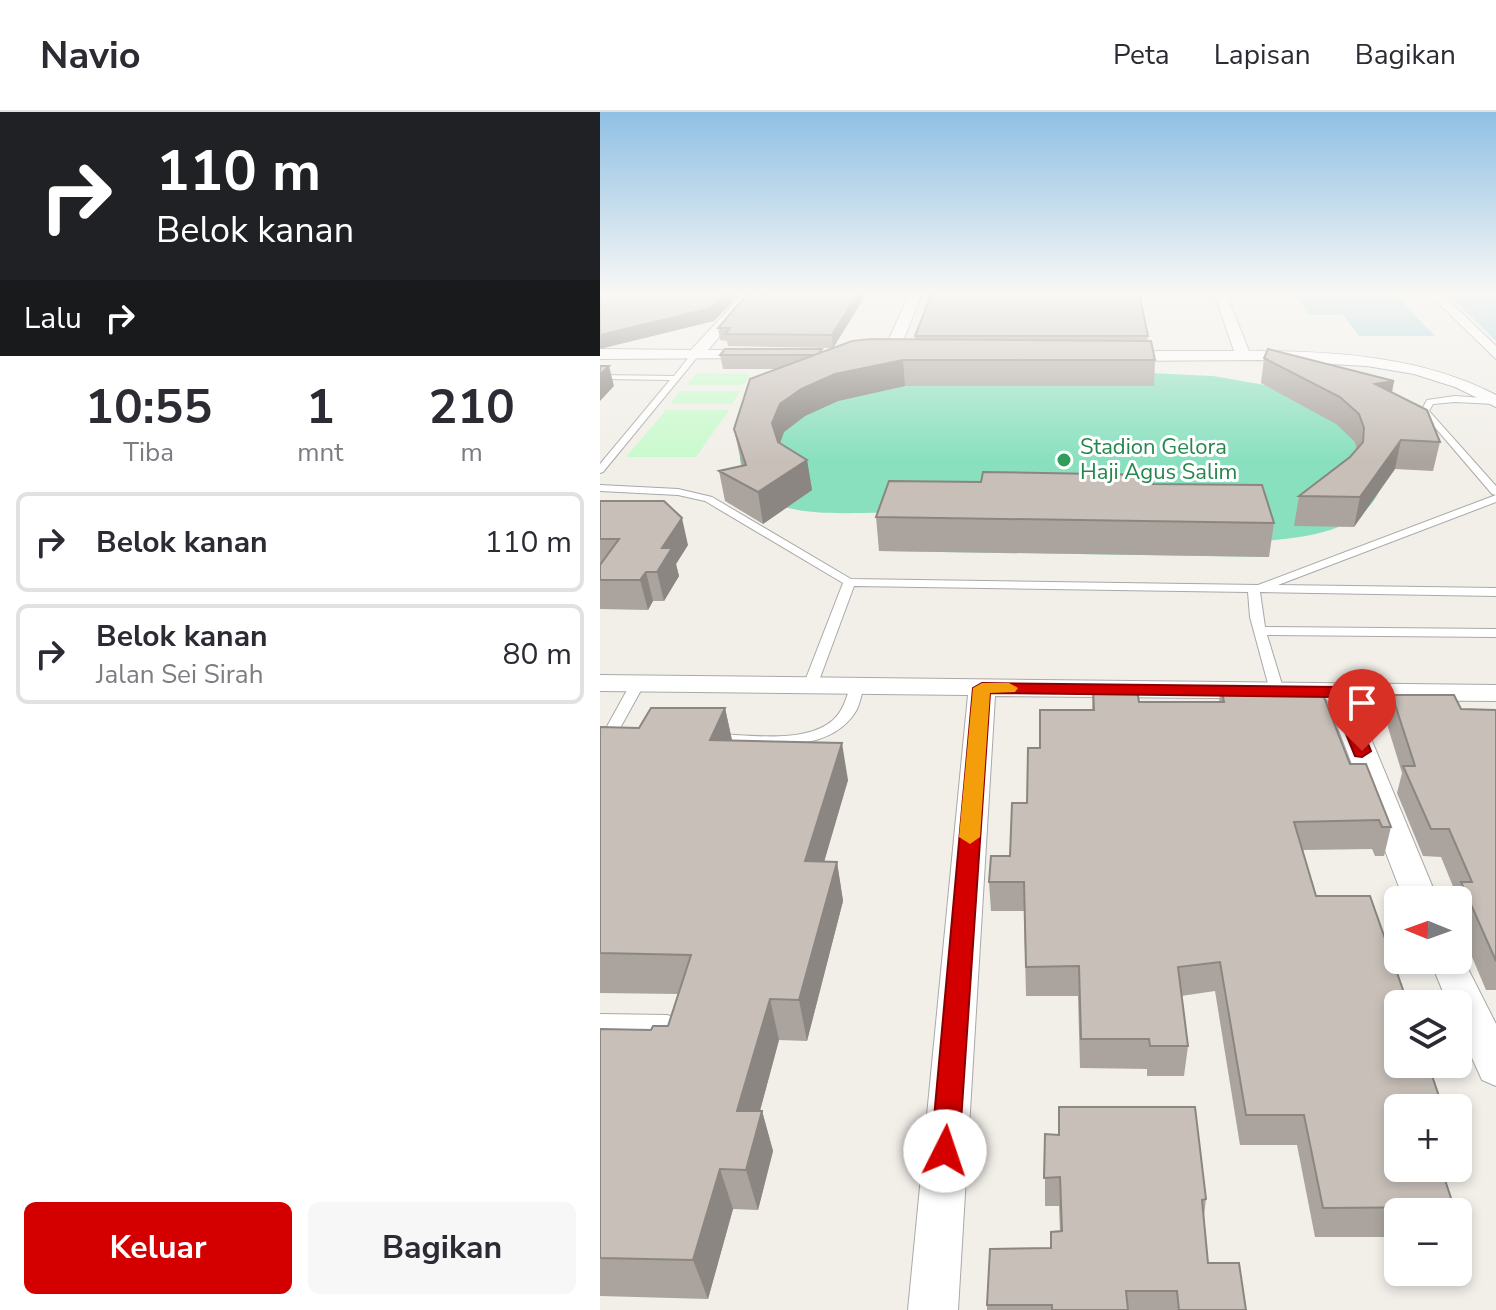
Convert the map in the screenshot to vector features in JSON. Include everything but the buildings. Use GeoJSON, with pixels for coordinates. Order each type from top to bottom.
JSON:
{"type":"FeatureCollection","features":[{"type":"Feature","properties":{"kind":"street"},"geometry":{"type":"LineString","coordinates":[[695,355],[701,349]]}},
{"type":"Feature","properties":{"kind":"street"},"geometry":{"type":"LineString","coordinates":[[890,355],[893,349]]}},
{"type":"Feature","properties":{"kind":"street"},"geometry":{"type":"LineString","coordinates":[[1241,349],[1244,357]]}},
{"type":"Feature","properties":{"kind":"street"},"geometry":{"type":"LineString","coordinates":[[600,354],[773,355]]}},
{"type":"Feature","properties":{"kind":"street"},"geometry":{"type":"LineString","coordinates":[[1098,356],[1244,357],[1387,364],[1455,379],[1495,402]]}},
{"type":"Feature","properties":{"kind":"street"},"geometry":{"type":"LineString","coordinates":[[600,683],[1496,693]]}},
{"type":"Feature","properties":{"kind":"street"},"geometry":{"type":"LineString","coordinates":[[933,1310],[982,688]]}},
{"type":"Feature","properties":{"kind":"street"},"geometry":{"type":"LineString","coordinates":[[1338,692],[1415,886]]}},
{"type":"Feature","properties":{"kind":"street"},"geometry":{"type":"LineString","coordinates":[[1454,974],[1496,1068]]}},
{"type":"Feature","properties":{"kind":"lane"},"geometry":{"type":"LineString","coordinates":[[600,470],[695,355]]}},
{"type":"Feature","properties":{"kind":"lane"},"geometry":{"type":"LineString","coordinates":[[604,377],[676,378]]}},
{"type":"Feature","properties":{"kind":"lane"},"geometry":{"type":"LineString","coordinates":[[1254,590],[1496,495],[1425,411],[1430,402],[1455,399],[1495,402]]}},
{"type":"Feature","properties":{"kind":"lane"},"geometry":{"type":"LineString","coordinates":[[600,488],[678,492],[708,499],[849,582],[1496,592]]}},
{"type":"Feature","properties":{"kind":"lane"},"geometry":{"type":"LineString","coordinates":[[661,506],[678,492]]}},
{"type":"Feature","properties":{"kind":"lane"},"geometry":{"type":"LineString","coordinates":[[810,686],[849,582]]}},
{"type":"Feature","properties":{"kind":"lane"},"geometry":{"type":"LineString","coordinates":[[1254,590],[1260,631],[1277,691]]}},
{"type":"Feature","properties":{"kind":"lane"},"geometry":{"type":"LineString","coordinates":[[1260,631],[1496,633]]}},
{"type":"Feature","properties":{"kind":"lane"},"geometry":{"type":"LineString","coordinates":[[602,740],[638,683]]}},
{"type":"Feature","properties":{"kind":"lane"},"geometry":{"type":"LineString","coordinates":[[700,738],[804,738],[833,730],[850,711],[857,687]]}},
{"type":"Feature","properties":{"kind":"lane"},"geometry":{"type":"LineString","coordinates":[[602,740],[630,739]]}},
{"type":"Feature","properties":{"kind":"lane"},"geometry":{"type":"LineString","coordinates":[[600,1022],[667,1023]]}},
{"type":"Feature","properties":{"kind":"green space","name":"Stadion Gelora Haji Agus Salim"},"geometry":{"type":"Polygon","coordinates":[[[1105,371],[1213,376],[1293,390],[1387,461],[1383,483],[1374,501],[1345,524],[1307,536],[1265,541],[1269,557],[879,551],[892,513],[825,513],[779,505],[761,496],[747,481],[740,460],[747,430],[807,393],[1105,371]]]}},
{"type":"Feature","properties":{"kind":"green space"},"geometry":{"type":"Polygon","coordinates":[[[697,373],[751,374],[743,385],[687,385],[697,373]]]}},
{"type":"Feature","properties":{"kind":"green space"},"geometry":{"type":"Polygon","coordinates":[[[680,391],[740,391],[732,404],[670,404],[680,391]]]}},
{"type":"Feature","properties":{"kind":"green space"},"geometry":{"type":"Polygon","coordinates":[[[666,410],[729,410],[696,457],[626,457],[666,410]]]}},
{"type":"Feature","properties":{"kind":"slow traffic"},"geometry":{"type":"LineString","coordinates":[[970,837],[982,688],[1009,688]]}},
{"type":"Feature","properties":{"kind":"place","name":"Stadion Gelora Haji Agus Salim"},"geometry":{"type":"Point","coordinates":[1064,460]}},
{"type":"Feature","properties":{"kind":"route"},"geometry":{"type":"LineString","coordinates":[[945,1151],[982,688],[1338,692],[1362,751]]}}]}
